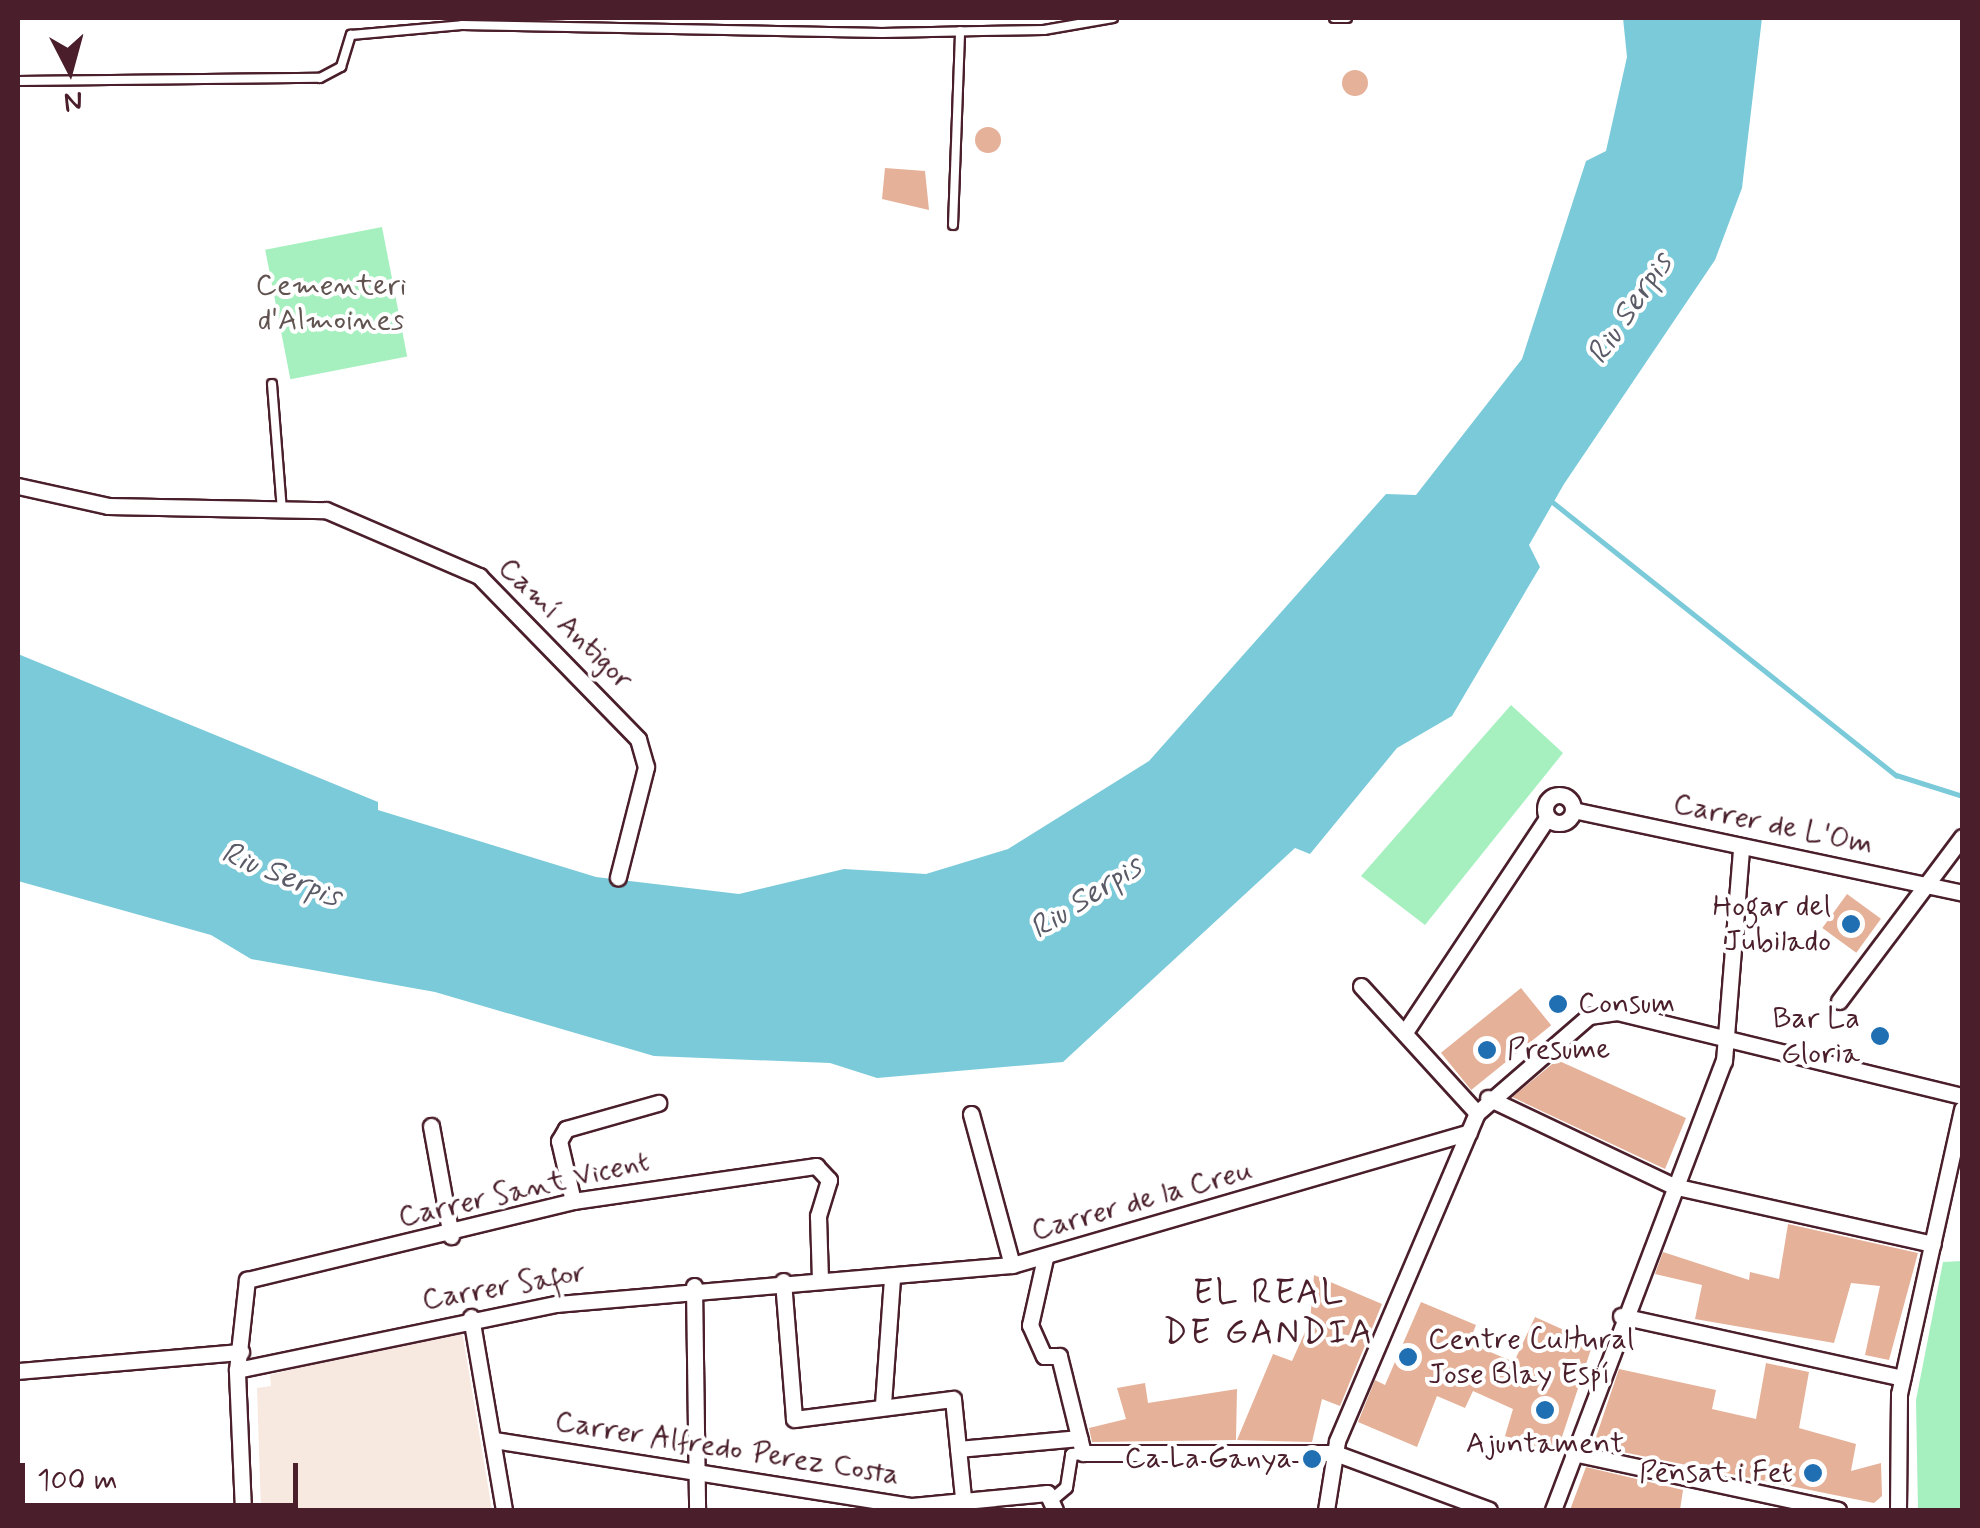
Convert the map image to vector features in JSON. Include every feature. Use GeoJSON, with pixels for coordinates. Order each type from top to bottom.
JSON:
{"type":"FeatureCollection","features":[{"type":"Feature","properties":{"kind":"street","name":"Camí Antigor"},"geometry":{"type":"LineString","coordinates":[[18,486],[108,506],[338,513],[470,570],[625,720],[646,767],[618,876]]}},
{"type":"Feature","properties":{"kind":"street","name":"Carrer de L'Om"},"geometry":{"type":"LineString","coordinates":[[1405,1032],[1548,818],[1558,823],[1573,810],[1962,893]]}},
{"type":"Feature","properties":{"kind":"street"},"geometry":{"type":"LineString","coordinates":[[1839,1001],[1934,885],[1962,837]]}},
{"type":"Feature","properties":{"kind":"street"},"geometry":{"type":"LineString","coordinates":[[1553,1510],[1621,1316],[1727,1044],[1741,848]]}},
{"type":"Feature","properties":{"kind":"street"},"geometry":{"type":"LineString","coordinates":[[1361,986],[1477,1113]]}},
{"type":"Feature","properties":{"kind":"street"},"geometry":{"type":"LineString","coordinates":[[1326,1510],[1335,1453],[1477,1113],[1488,1098],[1589,1016],[1617,1012],[1727,1044],[1962,1096]]}},
{"type":"Feature","properties":{"kind":"street"},"geometry":{"type":"LineString","coordinates":[[1488,1098],[1673,1186],[1933,1244]]}},
{"type":"Feature","properties":{"kind":"street"},"geometry":{"type":"LineString","coordinates":[[572,1201],[559,1141],[566,1128],[658,1102]]}},
{"type":"Feature","properties":{"kind":"street"},"geometry":{"type":"LineString","coordinates":[[1898,1510],[1902,1378],[1962,1109]]}},
{"type":"Feature","properties":{"kind":"street"},"geometry":{"type":"LineString","coordinates":[[970,1114],[1012,1266]]}},
{"type":"Feature","properties":{"kind":"street"},"geometry":{"type":"LineString","coordinates":[[432,1126],[451,1236]]}},
{"type":"Feature","properties":{"kind":"street","name":"Carrer de la Creu"},"geometry":{"type":"LineString","coordinates":[[783,1282],[892,1278],[1012,1266],[1470,1132]]}},
{"type":"Feature","properties":{"kind":"street","name":"Carrer Sant Vicent"},"geometry":{"type":"LineString","coordinates":[[241,1352],[247,1280],[451,1236],[572,1201],[816,1166],[829,1180],[818,1216],[820,1279]]}},
{"type":"Feature","properties":{"kind":"street"},"geometry":{"type":"LineString","coordinates":[[1045,1258],[1030,1324],[1044,1356],[1060,1356],[1082,1445]]}},
{"type":"Feature","properties":{"kind":"street"},"geometry":{"type":"LineString","coordinates":[[883,1404],[892,1278]]}},
{"type":"Feature","properties":{"kind":"street"},"geometry":{"type":"LineString","coordinates":[[783,1282],[794,1419],[883,1404],[953,1399],[958,1449],[955,1504]]}},
{"type":"Feature","properties":{"kind":"street","name":"Carrer Safor"},"geometry":{"type":"LineString","coordinates":[[236,1370],[472,1317],[694,1286],[783,1282]]}},
{"type":"Feature","properties":{"kind":"street"},"geometry":{"type":"LineString","coordinates":[[694,1286],[703,1471],[697,1510]]}},
{"type":"Feature","properties":{"kind":"street"},"geometry":{"type":"LineString","coordinates":[[1621,1316],[1902,1378]]}},
{"type":"Feature","properties":{"kind":"street"},"geometry":{"type":"LineString","coordinates":[[472,1317],[504,1510]]}},
{"type":"Feature","properties":{"kind":"street"},"geometry":{"type":"LineString","coordinates":[[18,1370],[241,1352],[236,1370],[243,1510]]}},
{"type":"Feature","properties":{"kind":"street","name":"Carrer Alfredo Perez Costa"},"geometry":{"type":"LineString","coordinates":[[494,1440],[912,1506],[1054,1504]]}},
{"type":"Feature","properties":{"kind":"street"},"geometry":{"type":"LineString","coordinates":[[1054,1504],[1066,1488],[1071,1454],[1082,1445]]}},
{"type":"Feature","properties":{"kind":"street"},"geometry":{"type":"LineString","coordinates":[[958,1449],[1082,1445],[1335,1453],[1489,1510]]}},
{"type":"Feature","properties":{"kind":"street"},"geometry":{"type":"LineString","coordinates":[[1574,1453],[1838,1510]]}},
{"type":"Feature","properties":{"kind":"lane"},"geometry":{"type":"LineString","coordinates":[[18,81],[320,78],[340,67],[351,35],[462,26],[960,31],[1112,18]]}},
{"type":"Feature","properties":{"kind":"lane"},"geometry":{"type":"LineString","coordinates":[[1334,18],[1346,18]]}},
{"type":"Feature","properties":{"kind":"lane"},"geometry":{"type":"LineString","coordinates":[[954,225],[960,31]]}},
{"type":"Feature","properties":{"kind":"lane"},"geometry":{"type":"LineString","coordinates":[[272,384],[282,514]]}},
{"type":"Feature","properties":{"kind":"shaded area"},"geometry":{"type":"Polygon","coordinates":[[[461,1325],[492,1510],[261,1510],[257,1388],[271,1386],[270,1375],[461,1325]]]}},
{"type":"Feature","properties":{"kind":"green space","name":"Cementeri d'Almoines"},"geometry":{"type":"Polygon","coordinates":[[[382,227],[407,357],[290,379],[265,250],[382,227]]]}},
{"type":"Feature","properties":{"kind":"green space"},"geometry":{"type":"Polygon","coordinates":[[[1511,705],[1563,753],[1425,925],[1361,876],[1511,705]]]}},
{"type":"Feature","properties":{"kind":"green space"},"geometry":{"type":"Polygon","coordinates":[[[1962,1261],[1962,1510],[1918,1510],[1916,1400],[1943,1262],[1962,1261]]]}},
{"type":"Feature","properties":{"kind":"water","name":"Riu Serpis"},"geometry":{"type":"Polygon","coordinates":[[[1623,18],[1762,18],[1742,188],[1715,260],[1564,484],[1529,545],[1540,567],[1452,716],[1397,748],[1310,854],[1295,848],[1063,1062],[877,1078],[830,1063],[654,1056],[435,992],[251,959],[211,935],[18,881],[18,654],[378,802],[378,810],[596,877],[739,894],[844,869],[926,874],[1008,849],[1149,761],[1386,494],[1416,495],[1522,359],[1586,161],[1606,151],[1627,57],[1623,18]]]}},
{"type":"Feature","properties":{"kind":"building"},"geometry":{"type":"Polygon","coordinates":[[[1355,70],[1365,73],[1365,93],[1355,96],[1345,93],[1342,83],[1345,73],[1355,70]]]}},
{"type":"Feature","properties":{"kind":"building"},"geometry":{"type":"Polygon","coordinates":[[[988,127],[997,131],[1001,140],[997,149],[988,153],[979,149],[975,140],[979,131],[988,127]]]}},
{"type":"Feature","properties":{"kind":"building"},"geometry":{"type":"Polygon","coordinates":[[[885,168],[925,171],[929,210],[882,199],[885,168]]]}},
{"type":"Feature","properties":{"kind":"building","name":"Hogar del Jubilado"},"geometry":{"type":"Polygon","coordinates":[[[1847,894],[1881,919],[1856,953],[1822,928],[1847,894]]]}},
{"type":"Feature","properties":{"kind":"building"},"geometry":{"type":"Polygon","coordinates":[[[1521,988],[1551,1025],[1471,1090],[1441,1053],[1521,988]]]}},
{"type":"Feature","properties":{"kind":"building"},"geometry":{"type":"Polygon","coordinates":[[[1557,1060],[1686,1118],[1665,1169],[1512,1097],[1557,1060]]]}},
{"type":"Feature","properties":{"kind":"building"},"geometry":{"type":"Polygon","coordinates":[[[1788,1224],[1918,1253],[1889,1360],[1865,1355],[1880,1286],[1851,1283],[1834,1343],[1695,1319],[1702,1285],[1655,1274],[1663,1252],[1749,1280],[1750,1272],[1779,1279],[1788,1224]]]}},
{"type":"Feature","properties":{"kind":"building"},"geometry":{"type":"Polygon","coordinates":[[[1314,1275],[1382,1304],[1340,1406],[1322,1399],[1312,1442],[1237,1440],[1273,1354],[1292,1361],[1310,1321],[1314,1275]]]}},
{"type":"Feature","properties":{"kind":"building"},"geometry":{"type":"Polygon","coordinates":[[[1421,1302],[1476,1325],[1469,1343],[1514,1362],[1535,1317],[1593,1343],[1556,1455],[1505,1436],[1513,1409],[1473,1391],[1465,1408],[1437,1396],[1417,1447],[1358,1422],[1375,1380],[1385,1385],[1421,1302]]]}},
{"type":"Feature","properties":{"kind":"building"},"geometry":{"type":"Polygon","coordinates":[[[1766,1363],[1809,1372],[1799,1428],[1856,1444],[1851,1471],[1881,1463],[1882,1496],[1874,1503],[1593,1446],[1619,1369],[1716,1390],[1712,1409],[1756,1419],[1766,1363]]]}},
{"type":"Feature","properties":{"kind":"building"},"geometry":{"type":"Polygon","coordinates":[[[1145,1383],[1148,1403],[1237,1389],[1236,1440],[1092,1442],[1089,1428],[1126,1419],[1117,1388],[1145,1383]]]}},
{"type":"Feature","properties":{"kind":"building"},"geometry":{"type":"Polygon","coordinates":[[[1586,1467],[1683,1490],[1680,1510],[1570,1510],[1586,1467]]]}},
{"type":"Feature","properties":{"kind":"waterway"},"geometry":{"type":"LineString","coordinates":[[1551,501],[1896,775],[1959,795]]}},
{"type":"Feature","properties":{"kind":"place","name":"Hogar del Jubilado"},"geometry":{"type":"Point","coordinates":[1851,924]}},
{"type":"Feature","properties":{"kind":"place","name":"Consum"},"geometry":{"type":"Point","coordinates":[1558,1004]}},
{"type":"Feature","properties":{"kind":"place","name":"Bar La Gloria"},"geometry":{"type":"Point","coordinates":[1880,1036]}},
{"type":"Feature","properties":{"kind":"place","name":"Presume"},"geometry":{"type":"Point","coordinates":[1487,1050]}},
{"type":"Feature","properties":{"kind":"place","name":"Centre Cultural Jose Blay Espí"},"geometry":{"type":"Point","coordinates":[1408,1357]}},
{"type":"Feature","properties":{"kind":"place","name":"Ajuntament"},"geometry":{"type":"Point","coordinates":[1545,1410]}},
{"type":"Feature","properties":{"kind":"place","name":"Ca La Ganya"},"geometry":{"type":"Point","coordinates":[1312,1459]}},
{"type":"Feature","properties":{"kind":"place","name":"Pensat i Fet"},"geometry":{"type":"Point","coordinates":[1813,1473]}},
{"type":"Feature","properties":{"kind":"district","name":"EL REAL DE GANDIA"},"geometry":{"type":"Point","coordinates":[1269,1313]}}]}
